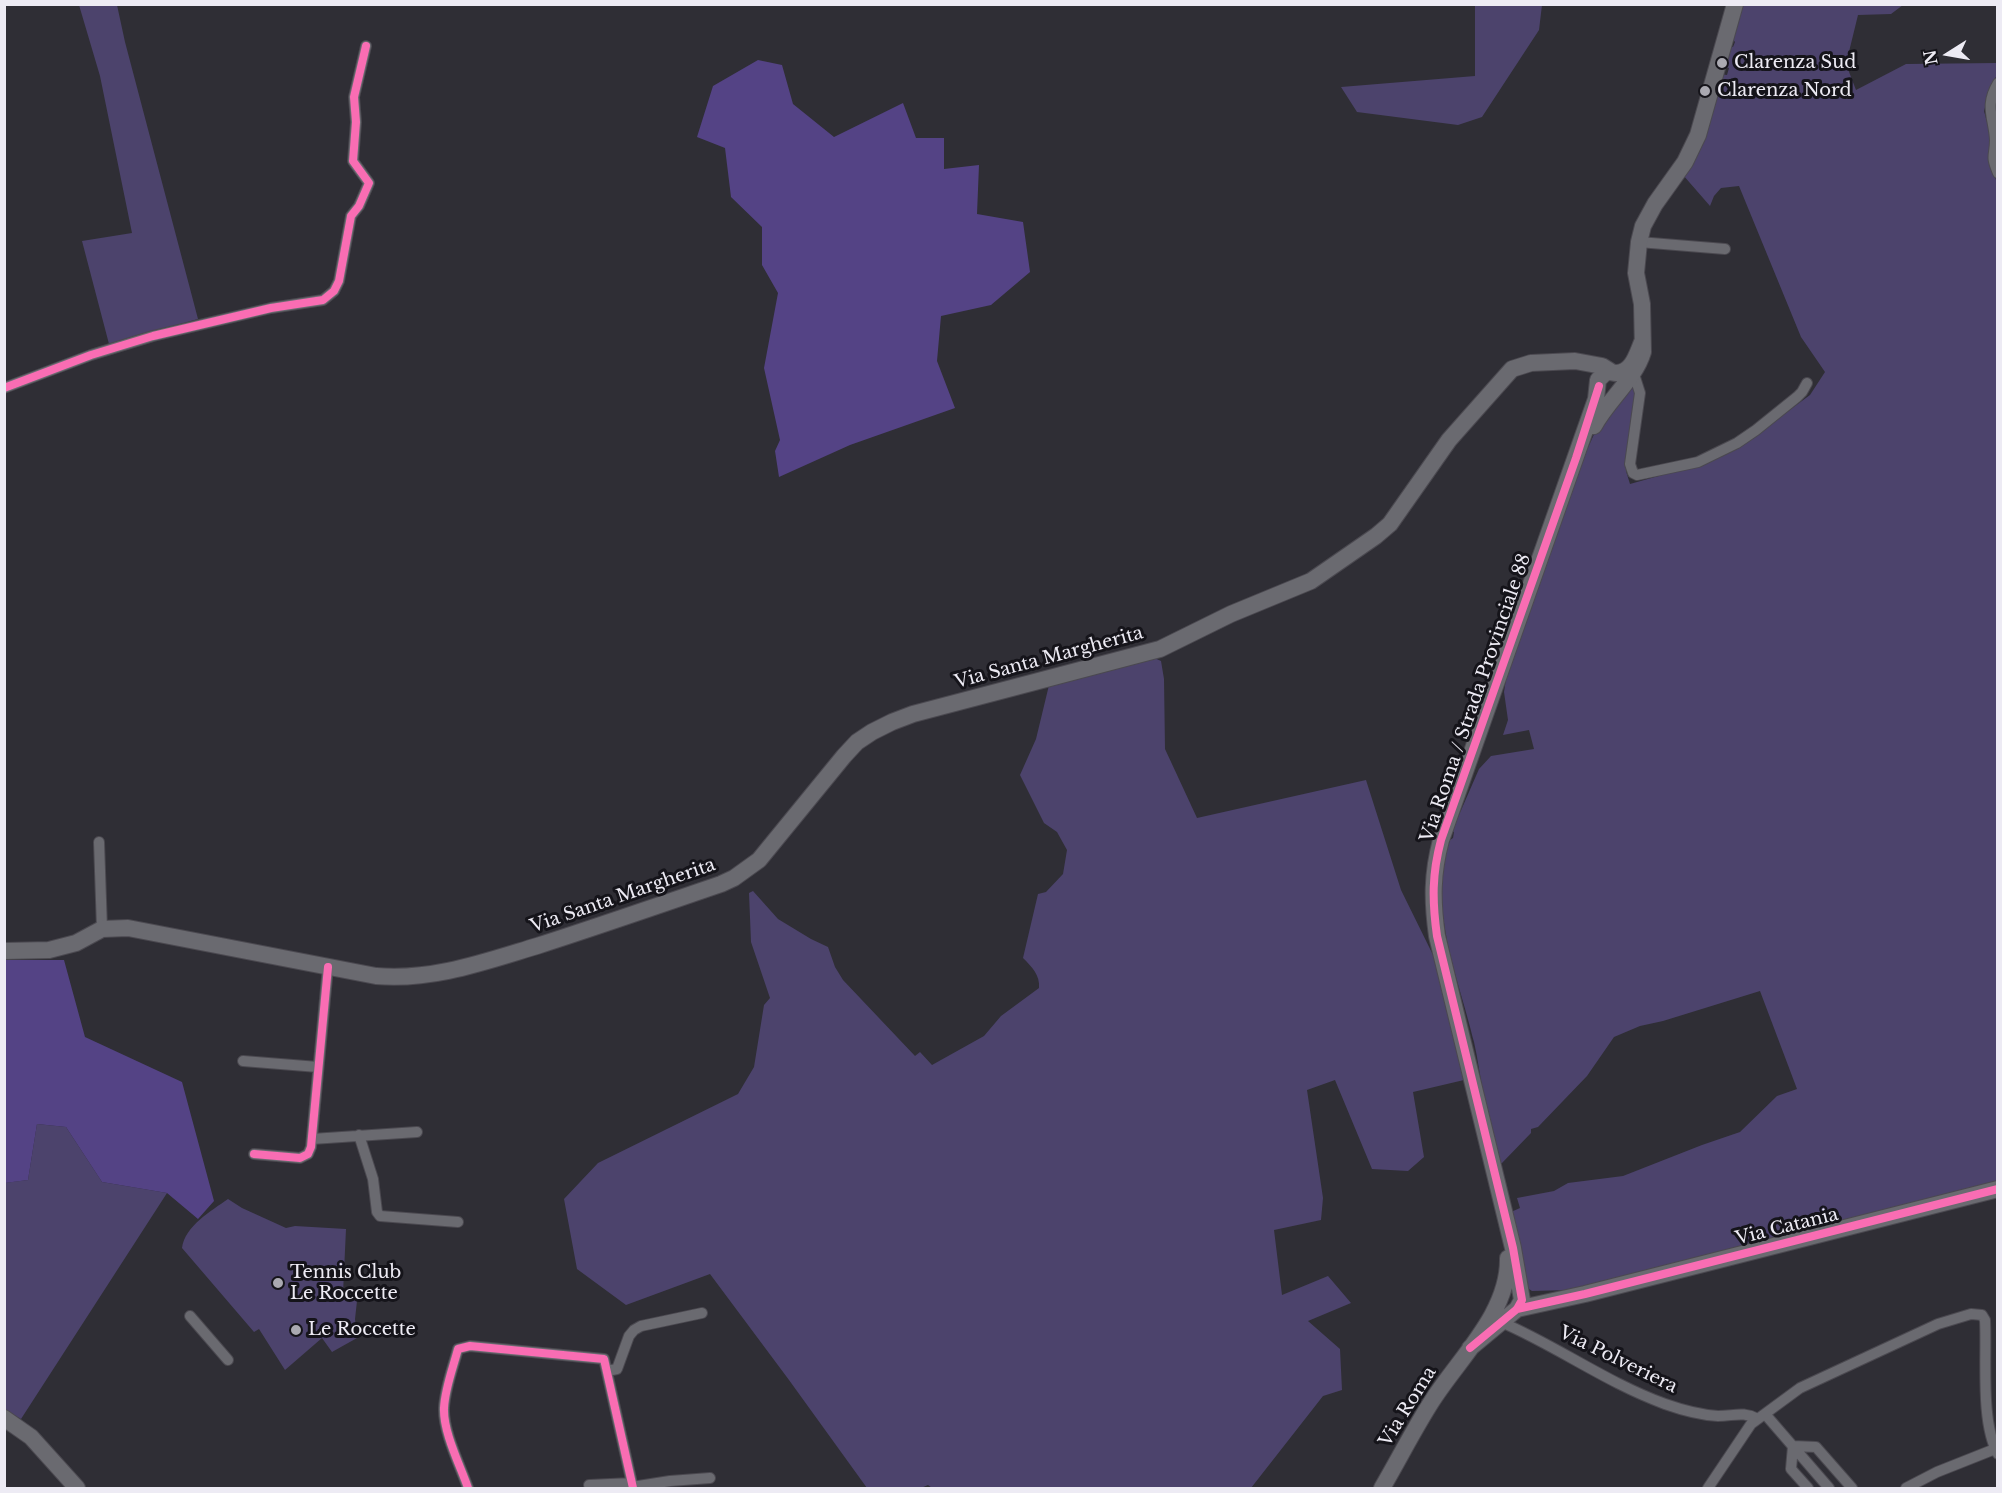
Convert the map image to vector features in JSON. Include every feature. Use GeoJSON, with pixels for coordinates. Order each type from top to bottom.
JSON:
{"type":"FeatureCollection","features":[{"type":"Feature","properties":{"kind":"main road"},"geometry":{"type":"LineString","coordinates":[[1576,458],[1600,376],[1616,381],[1634,374],[1643,352],[1642,304],[1636,273],[1643,226],[1655,204],[1685,162],[1698,135],[1735,4]]}},
{"type":"Feature","properties":{"kind":"main road"},"geometry":{"type":"LineString","coordinates":[[1576,458],[1616,381],[1634,362],[1642,342]]}},
{"type":"Feature","properties":{"kind":"main road"},"geometry":{"type":"LineString","coordinates":[[1560,362],[1581,368],[1599,385]]}},
{"type":"Feature","properties":{"kind":"main road","name":"Via Santa Margherita"},"geometry":{"type":"LineString","coordinates":[[4,951],[48,950],[76,943],[102,929],[128,927],[393,978],[444,973],[598,927],[721,884],[734,878],[759,860],[844,756],[857,742],[882,727],[913,714],[1160,648],[1231,614],[1321,576],[1390,524],[1440,452],[1512,369],[1521,365],[1560,362],[1591,364],[1616,381]]}},
{"type":"Feature","properties":{"kind":"main road","name":"Via Roma / Strada Provinciale 88"},"geometry":{"type":"LineString","coordinates":[[1513,1298],[1505,1220],[1437,936],[1433,893],[1434,866],[1576,458]]}},
{"type":"Feature","properties":{"kind":"main road","name":"Via Catania"},"geometry":{"type":"LineString","coordinates":[[1513,1298],[1585,1294],[1998,1189]]}},
{"type":"Feature","properties":{"kind":"main road"},"geometry":{"type":"LineString","coordinates":[[1470,1348],[1501,1322],[1513,1298]]}},
{"type":"Feature","properties":{"kind":"main road"},"geometry":{"type":"LineString","coordinates":[[1470,1348],[1493,1312],[1513,1298]]}},
{"type":"Feature","properties":{"kind":"main road","name":"Via Roma"},"geometry":{"type":"LineString","coordinates":[[1382,1488],[1430,1404],[1470,1348]]}},
{"type":"Feature","properties":{"kind":"main road"},"geometry":{"type":"LineString","coordinates":[[4,1418],[31,1437],[77,1488]]}},
{"type":"Feature","properties":{"kind":"street"},"geometry":{"type":"LineString","coordinates":[[4,388],[153,336],[280,306],[323,300],[334,291],[339,281],[351,216],[359,206],[369,183],[353,162],[356,122],[354,97],[366,46]]}},
{"type":"Feature","properties":{"kind":"street"},"geometry":{"type":"LineString","coordinates":[[1998,83],[1989,110],[1995,140],[1992,159],[1998,172]]}},
{"type":"Feature","properties":{"kind":"street"},"geometry":{"type":"LineString","coordinates":[[1639,242],[1725,249]]}},
{"type":"Feature","properties":{"kind":"street"},"geometry":{"type":"LineString","coordinates":[[1634,374],[1640,393],[1630,464],[1633,473],[1637,475],[1698,462],[1737,443],[1797,397],[1807,383]]}},
{"type":"Feature","properties":{"kind":"street"},"geometry":{"type":"LineString","coordinates":[[99,842],[102,929]]}},
{"type":"Feature","properties":{"kind":"street"},"geometry":{"type":"LineString","coordinates":[[254,1154],[304,1157],[311,1148],[327,967]]}},
{"type":"Feature","properties":{"kind":"street"},"geometry":{"type":"LineString","coordinates":[[243,1060],[318,1067]]}},
{"type":"Feature","properties":{"kind":"street"},"geometry":{"type":"LineString","coordinates":[[312,1138],[417,1132]]}},
{"type":"Feature","properties":{"kind":"street"},"geometry":{"type":"LineString","coordinates":[[359,1136],[373,1179],[377,1212],[381,1216],[458,1222]]}},
{"type":"Feature","properties":{"kind":"street"},"geometry":{"type":"LineString","coordinates":[[607,1371],[617,1369],[629,1336],[641,1326],[702,1313]]}},
{"type":"Feature","properties":{"kind":"street"},"geometry":{"type":"LineString","coordinates":[[1708,1488],[1751,1424],[1782,1403],[1789,1395],[1809,1383],[1938,1324],[1982,1315],[1985,1320],[1988,1412],[1996,1451],[1937,1472],[1906,1488]]}},
{"type":"Feature","properties":{"kind":"street"},"geometry":{"type":"LineString","coordinates":[[190,1316],[228,1360]]}},
{"type":"Feature","properties":{"kind":"street","name":"Via Polveriera"},"geometry":{"type":"LineString","coordinates":[[1501,1322],[1534,1336],[1651,1399],[1703,1414],[1719,1416],[1747,1414],[1762,1417]]}},
{"type":"Feature","properties":{"kind":"street"},"geometry":{"type":"LineString","coordinates":[[468,1488],[449,1437],[444,1410],[458,1349],[470,1346],[604,1359],[632,1486]]}},
{"type":"Feature","properties":{"kind":"street"},"geometry":{"type":"LineString","coordinates":[[1762,1417],[1793,1446],[1829,1488]]}},
{"type":"Feature","properties":{"kind":"street"},"geometry":{"type":"LineString","coordinates":[[1793,1446],[1791,1469],[1808,1488]]}},
{"type":"Feature","properties":{"kind":"street"},"geometry":{"type":"LineString","coordinates":[[1793,1446],[1816,1446],[1852,1488]]}},
{"type":"Feature","properties":{"kind":"street"},"geometry":{"type":"LineString","coordinates":[[589,1485],[632,1486],[710,1478]]}},
{"type":"Feature","properties":{"kind":"shaded area"},"geometry":{"type":"Polygon","coordinates":[[[79,5],[117,5],[198,319],[109,344],[82,241],[132,233],[100,76],[79,5]]]}},
{"type":"Feature","properties":{"kind":"shaded area"},"geometry":{"type":"Polygon","coordinates":[[[1475,5],[1542,5],[1539,30],[1482,117],[1458,125],[1357,112],[1341,87],[1475,76],[1475,5]]]}},
{"type":"Feature","properties":{"kind":"shaded area"},"geometry":{"type":"Polygon","coordinates":[[[1740,5],[1903,5],[1891,14],[1858,15],[1846,64],[1856,90],[1906,64],[1997,63],[1997,75],[1991,86],[1984,111],[1990,133],[1989,161],[1998,185],[1997,1182],[1569,1290],[1532,1291],[1526,1287],[1511,1212],[1520,1208],[1517,1198],[1554,1191],[1568,1183],[1623,1176],[1740,1132],[1777,1096],[1797,1089],[1760,991],[1640,1026],[1614,1037],[1587,1076],[1538,1127],[1531,1129],[1531,1133],[1502,1163],[1499,1163],[1474,1042],[1453,966],[1443,916],[1444,866],[1450,840],[1453,838],[1454,832],[1452,831],[1479,769],[1491,756],[1534,749],[1529,730],[1503,735],[1508,720],[1504,692],[1506,679],[1586,452],[1596,430],[1633,379],[1637,396],[1626,461],[1630,484],[1701,464],[1742,445],[1810,395],[1825,372],[1801,337],[1739,186],[1721,188],[1714,196],[1710,206],[1683,175],[1720,74],[1727,75],[1729,68],[1723,66],[1729,46],[1733,47],[1735,42],[1731,37],[1740,5]]]}},
{"type":"Feature","properties":{"kind":"shaded area"},"geometry":{"type":"Polygon","coordinates":[[[758,60],[782,65],[793,104],[834,137],[903,103],[916,138],[944,138],[944,169],[979,165],[977,214],[1023,222],[1030,272],[991,305],[941,316],[937,361],[955,408],[850,445],[779,477],[775,451],[780,440],[764,368],[778,293],[762,265],[762,227],[731,197],[725,148],[697,137],[713,86],[758,60]]]}},
{"type":"Feature","properties":{"kind":"shaded area"},"geometry":{"type":"Polygon","coordinates":[[[1150,656],[1161,661],[1164,679],[1165,749],[1197,818],[1366,780],[1401,890],[1435,959],[1464,1080],[1413,1092],[1424,1157],[1408,1171],[1372,1169],[1335,1080],[1307,1090],[1323,1198],[1321,1220],[1274,1230],[1282,1295],[1328,1276],[1351,1303],[1308,1321],[1340,1349],[1342,1390],[1323,1396],[1251,1488],[932,1488],[928,1485],[921,1488],[867,1488],[710,1274],[626,1305],[577,1269],[564,1199],[598,1163],[738,1094],[754,1067],[764,1005],[770,998],[751,942],[749,893],[753,891],[778,919],[828,947],[835,967],[843,980],[915,1056],[920,1052],[932,1065],[984,1036],[1001,1016],[1039,988],[1037,975],[1023,958],[1038,894],[1046,892],[1063,874],[1067,850],[1057,832],[1044,823],[1020,775],[1036,739],[1050,681],[1150,656]]]}},
{"type":"Feature","properties":{"kind":"shaded area"},"geometry":{"type":"Polygon","coordinates":[[[4,960],[64,960],[85,1037],[182,1082],[214,1201],[198,1219],[167,1193],[102,1182],[66,1127],[37,1124],[28,1180],[5,1183],[4,960]]]}},
{"type":"Feature","properties":{"kind":"shaded area"},"geometry":{"type":"Polygon","coordinates":[[[37,1124],[66,1127],[102,1182],[167,1193],[21,1419],[5,1410],[4,1183],[28,1180],[37,1124]]]}},
{"type":"Feature","properties":{"kind":"shaded area","name":"Tennis Club Le Roccette"},"geometry":{"type":"Polygon","coordinates":[[[228,1199],[286,1228],[295,1226],[346,1229],[343,1293],[357,1301],[355,1319],[357,1338],[332,1352],[322,1338],[285,1370],[259,1329],[254,1332],[182,1248],[193,1226],[228,1199]]]}},
{"type":"Feature","properties":{"kind":"cycle path"},"geometry":{"type":"LineString","coordinates":[[4,388],[91,355],[153,336],[271,308],[323,300],[334,291],[339,281],[351,216],[359,206],[369,183],[353,161],[356,122],[354,97],[366,46]]}},
{"type":"Feature","properties":{"kind":"cycle path"},"geometry":{"type":"LineString","coordinates":[[1470,1348],[1517,1309],[1522,1300],[1513,1248],[1437,936],[1434,876],[1441,840],[1576,458],[1599,386]]}},
{"type":"Feature","properties":{"kind":"cycle path"},"geometry":{"type":"LineString","coordinates":[[254,1154],[300,1158],[308,1154],[311,1147],[328,967]]}},
{"type":"Feature","properties":{"kind":"cycle path"},"geometry":{"type":"LineString","coordinates":[[1517,1309],[1585,1294],[1998,1189]]}},
{"type":"Feature","properties":{"kind":"cycle path"},"geometry":{"type":"LineString","coordinates":[[468,1488],[449,1438],[444,1408],[458,1349],[470,1346],[604,1359],[633,1488]]}},
{"type":"Feature","properties":{"kind":"place","name":"Clarenza Sud"},"geometry":{"type":"Point","coordinates":[1722,63]}},
{"type":"Feature","properties":{"kind":"place","name":"Clarenza Nord"},"geometry":{"type":"Point","coordinates":[1705,91]}},
{"type":"Feature","properties":{"kind":"place","name":"Tennis Club Le Roccette"},"geometry":{"type":"Point","coordinates":[278,1283]}},
{"type":"Feature","properties":{"kind":"place","name":"Le Roccette"},"geometry":{"type":"Point","coordinates":[296,1330]}}]}
